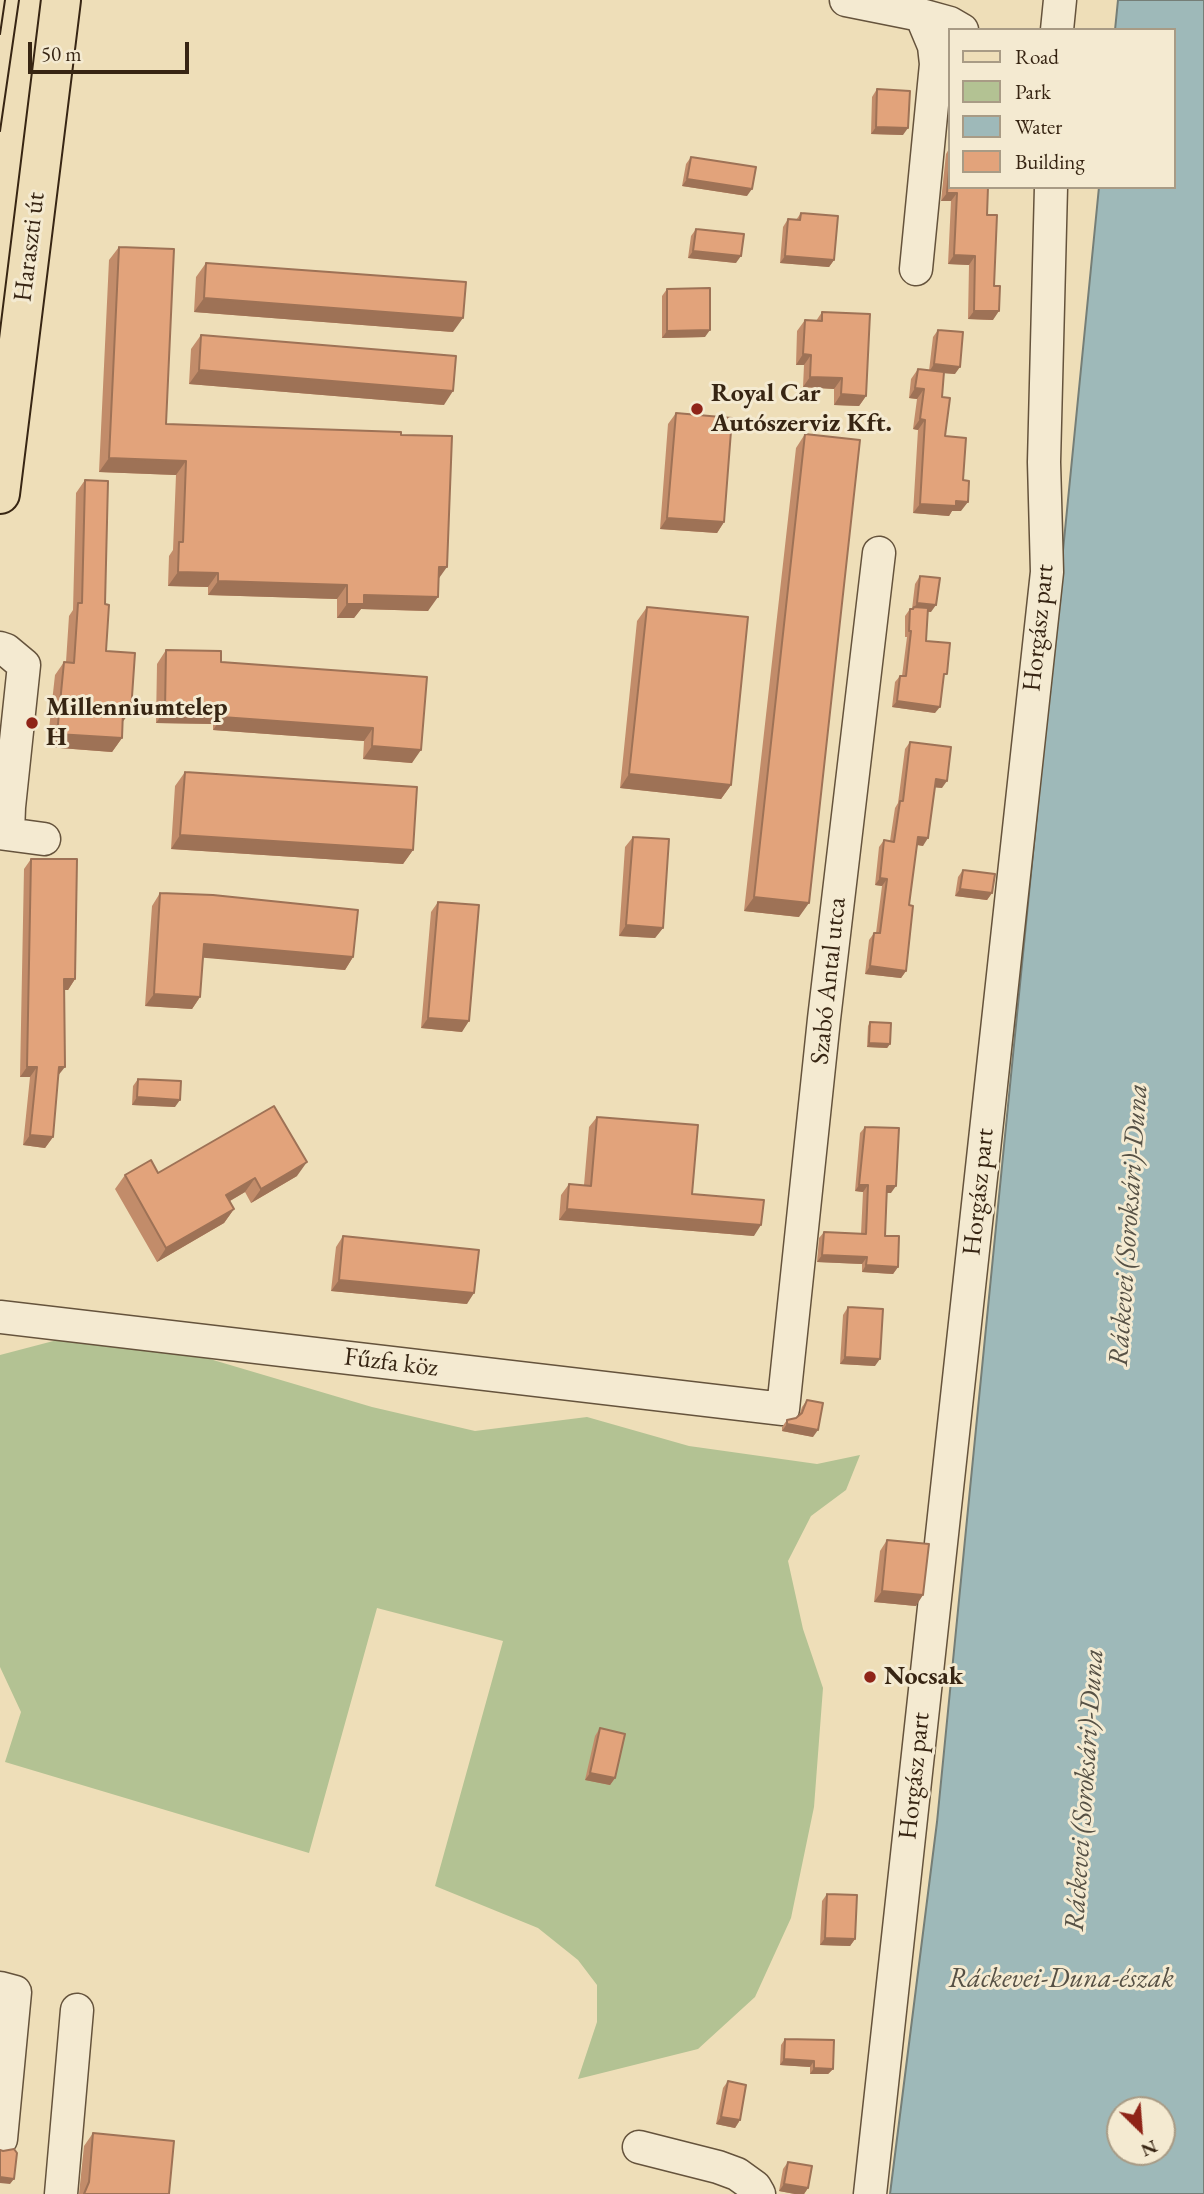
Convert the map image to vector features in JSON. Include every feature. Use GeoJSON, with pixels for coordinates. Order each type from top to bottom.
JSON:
{"type":"FeatureCollection","features":[{"type":"Feature","properties":{"kind":"main road","name":"Haraszti út"},"geometry":{"type":"LineString","coordinates":[[0,494],[61,0]]}},
{"type":"Feature","properties":{"kind":"street"},"geometry":{"type":"LineString","coordinates":[[846,0],[921,15],[959,28]]}},
{"type":"Feature","properties":{"kind":"street"},"geometry":{"type":"LineString","coordinates":[[1057,28],[1060,0]]}},
{"type":"Feature","properties":{"kind":"street"},"geometry":{"type":"LineString","coordinates":[[916,269],[936,64],[934,46],[921,15]]}},
{"type":"Feature","properties":{"kind":"street","name":"Horgász part"},"geometry":{"type":"LineString","coordinates":[[870,2194],[1047,572],[1044,462],[1051,189]]}},
{"type":"Feature","properties":{"kind":"street","name":"Szabó Antal utca"},"geometry":{"type":"LineString","coordinates":[[783,1409],[823,1033],[879,553]]}},
{"type":"Feature","properties":{"kind":"street"},"geometry":{"type":"LineString","coordinates":[[0,648],[24,665],[4,833],[44,839]]}},
{"type":"Feature","properties":{"kind":"street","name":"Fűzfa köz"},"geometry":{"type":"LineString","coordinates":[[0,1317],[783,1409]]}},
{"type":"Feature","properties":{"kind":"street"},"geometry":{"type":"LineString","coordinates":[[1,2139],[7,1990]]}},
{"type":"Feature","properties":{"kind":"street"},"geometry":{"type":"LineString","coordinates":[[61,2194],[77,2010]]}},
{"type":"Feature","properties":{"kind":"street"},"geometry":{"type":"LineString","coordinates":[[639,2147],[718,2166],[737,2174],[755,2187],[759,2194]]}},
{"type":"Feature","properties":{"kind":"green space"},"geometry":{"type":"Polygon","coordinates":[[[61,1339],[203,1357],[372,1407],[475,1431],[587,1417],[689,1446],[817,1464],[860,1455],[846,1490],[811,1516],[788,1561],[803,1629],[823,1688],[814,1807],[791,1918],[755,1997],[698,2049],[578,2079],[597,2022],[597,1985],[578,1960],[538,1928],[435,1886],[503,1641],[377,1608],[309,1853],[5,1762],[21,1712],[0,1667],[0,1355],[61,1339]]]}},
{"type":"Feature","properties":{"kind":"water","name":"Ráckevei-Duna-észak"},"geometry":{"type":"Polygon","coordinates":[[[1118,0],[1204,0],[1204,2194],[890,2194],[937,1822],[1099,189],[1176,189],[1176,28],[1115,28],[1118,0]]]}},
{"type":"Feature","properties":{"kind":"building"},"geometry":{"type":"Polygon","coordinates":[[[877,89],[910,91],[908,128],[876,127],[877,89]]]}},
{"type":"Feature","properties":{"kind":"building"},"geometry":{"type":"Polygon","coordinates":[[[691,157],[756,167],[752,189],[687,179],[691,157]]]}},
{"type":"Feature","properties":{"kind":"building"},"geometry":{"type":"Polygon","coordinates":[[[948,182],[948,189],[988,189],[987,215],[997,215],[994,286],[1000,286],[999,311],[974,311],[975,256],[954,255],[957,193],[947,193],[948,182]]]}},
{"type":"Feature","properties":{"kind":"building"},"geometry":{"type":"Polygon","coordinates":[[[801,213],[838,216],[834,260],[785,256],[788,219],[800,220],[801,213]]]}},
{"type":"Feature","properties":{"kind":"building"},"geometry":{"type":"Polygon","coordinates":[[[696,229],[744,234],[741,256],[693,251],[696,229]]]}},
{"type":"Feature","properties":{"kind":"building"},"geometry":{"type":"Polygon","coordinates":[[[119,247],[174,249],[166,424],[452,436],[447,567],[439,567],[438,597],[364,595],[364,604],[347,604],[347,585],[218,581],[218,573],[178,572],[179,542],[183,542],[186,461],[109,458],[119,247]]]}},
{"type":"Feature","properties":{"kind":"building"},"geometry":{"type":"Polygon","coordinates":[[[206,263],[466,282],[463,318],[204,298],[206,263]]]}},
{"type":"Feature","properties":{"kind":"building"},"geometry":{"type":"Polygon","coordinates":[[[710,288],[710,330],[667,331],[667,289],[710,288]]]}},
{"type":"Feature","properties":{"kind":"building"},"geometry":{"type":"Polygon","coordinates":[[[822,312],[870,314],[866,396],[841,394],[842,378],[810,377],[811,355],[803,354],[805,320],[822,321],[822,312]]]}},
{"type":"Feature","properties":{"kind":"building"},"geometry":{"type":"Polygon","coordinates":[[[938,330],[963,332],[960,367],[934,364],[938,330]]]}},
{"type":"Feature","properties":{"kind":"building"},"geometry":{"type":"Polygon","coordinates":[[[201,335],[456,356],[453,391],[199,370],[201,335]]]}},
{"type":"Feature","properties":{"kind":"building"},"geometry":{"type":"Polygon","coordinates":[[[918,369],[944,372],[942,397],[950,398],[945,436],[966,438],[963,480],[969,481],[968,502],[956,501],[956,506],[920,504],[925,420],[920,419],[924,389],[915,388],[918,369]]]}},
{"type":"Feature","properties":{"kind":"building"},"geometry":{"type":"Polygon","coordinates":[[[676,413],[732,418],[724,522],[667,518],[676,413]]]}},
{"type":"Feature","properties":{"kind":"building"},"geometry":{"type":"Polygon","coordinates":[[[805,434],[860,440],[809,903],[754,897],[805,434]]]}},
{"type":"Feature","properties":{"kind":"building"},"geometry":{"type":"Polygon","coordinates":[[[85,480],[108,481],[105,604],[109,605],[106,651],[135,653],[131,711],[123,711],[122,738],[57,734],[64,662],[74,663],[78,603],[82,603],[85,480]]]}},
{"type":"Feature","properties":{"kind":"building"},"geometry":{"type":"Polygon","coordinates":[[[920,576],[940,578],[936,605],[917,603],[920,576]]]}},
{"type":"Feature","properties":{"kind":"building"},"geometry":{"type":"Polygon","coordinates":[[[647,607],[748,617],[731,785],[629,774],[647,607]]]}},
{"type":"Feature","properties":{"kind":"building"},"geometry":{"type":"Polygon","coordinates":[[[928,608],[926,641],[950,643],[940,707],[897,701],[900,676],[906,676],[911,631],[910,609],[928,608]]]}},
{"type":"Feature","properties":{"kind":"building"},"geometry":{"type":"Polygon","coordinates":[[[166,650],[221,651],[221,662],[427,677],[421,750],[372,746],[373,728],[222,717],[222,711],[165,710],[166,650]]]}},
{"type":"Feature","properties":{"kind":"building"},"geometry":{"type":"Polygon","coordinates":[[[910,742],[951,747],[947,781],[936,779],[928,838],[918,837],[909,905],[913,906],[906,971],[870,966],[874,933],[880,933],[887,879],[880,878],[884,840],[894,842],[900,801],[903,801],[910,742]]]}},
{"type":"Feature","properties":{"kind":"building"},"geometry":{"type":"Polygon","coordinates":[[[185,772],[417,787],[413,850],[180,835],[185,772]]]}},
{"type":"Feature","properties":{"kind":"building"},"geometry":{"type":"Polygon","coordinates":[[[633,837],[669,839],[663,928],[626,925],[633,837]]]}},
{"type":"Feature","properties":{"kind":"building"},"geometry":{"type":"Polygon","coordinates":[[[31,859],[77,859],[75,979],[64,979],[65,1067],[59,1067],[53,1137],[30,1135],[37,1067],[27,1067],[31,859]]]}},
{"type":"Feature","properties":{"kind":"building"},"geometry":{"type":"Polygon","coordinates":[[[963,870],[995,874],[992,893],[960,889],[963,870]]]}},
{"type":"Feature","properties":{"kind":"building"},"geometry":{"type":"Polygon","coordinates":[[[160,893],[213,895],[358,910],[353,957],[204,944],[200,997],[154,994],[160,893]]]}},
{"type":"Feature","properties":{"kind":"building"},"geometry":{"type":"Polygon","coordinates":[[[438,902],[479,905],[469,1021],[428,1018],[438,902]]]}},
{"type":"Feature","properties":{"kind":"building"},"geometry":{"type":"Polygon","coordinates":[[[870,1022],[891,1023],[890,1044],[869,1043],[870,1022]]]}},
{"type":"Feature","properties":{"kind":"building"},"geometry":{"type":"Polygon","coordinates":[[[138,1079],[181,1081],[180,1100],[137,1097],[138,1079]]]}},
{"type":"Feature","properties":{"kind":"building"},"geometry":{"type":"Polygon","coordinates":[[[274,1106],[307,1162],[261,1189],[255,1178],[226,1195],[234,1209],[166,1248],[125,1175],[151,1160],[158,1173],[274,1106]]]}},
{"type":"Feature","properties":{"kind":"building"},"geometry":{"type":"Polygon","coordinates":[[[597,1117],[698,1125],[692,1194],[764,1200],[761,1225],[567,1209],[569,1184],[591,1186],[597,1117]]]}},
{"type":"Feature","properties":{"kind":"building"},"geometry":{"type":"Polygon","coordinates":[[[865,1127],[899,1128],[896,1186],[887,1186],[885,1236],[899,1236],[898,1267],[866,1265],[867,1257],[822,1255],[824,1232],[866,1234],[868,1185],[859,1185],[865,1127]]]}},
{"type":"Feature","properties":{"kind":"building"},"geometry":{"type":"Polygon","coordinates":[[[343,1236],[479,1250],[474,1293],[339,1280],[343,1236]]]}},
{"type":"Feature","properties":{"kind":"building"},"geometry":{"type":"Polygon","coordinates":[[[848,1307],[883,1309],[880,1359],[845,1357],[848,1307]]]}},
{"type":"Feature","properties":{"kind":"building"},"geometry":{"type":"Polygon","coordinates":[[[807,1400],[823,1403],[818,1430],[787,1424],[787,1420],[802,1413],[807,1400]]]}},
{"type":"Feature","properties":{"kind":"building"},"geometry":{"type":"Polygon","coordinates":[[[887,1540],[929,1544],[923,1595],[882,1591],[887,1540]]]}},
{"type":"Feature","properties":{"kind":"building"},"geometry":{"type":"Polygon","coordinates":[[[600,1728],[625,1734],[615,1778],[590,1773],[600,1728]]]}},
{"type":"Feature","properties":{"kind":"building"},"geometry":{"type":"Polygon","coordinates":[[[827,1894],[857,1895],[855,1939],[825,1938],[827,1894]]]}},
{"type":"Feature","properties":{"kind":"building"},"geometry":{"type":"Polygon","coordinates":[[[785,2039],[834,2040],[833,2069],[814,2068],[814,2061],[784,2059],[785,2039]]]}},
{"type":"Feature","properties":{"kind":"building"},"geometry":{"type":"Polygon","coordinates":[[[728,2081],[746,2085],[740,2120],[721,2117],[728,2081]]]}},
{"type":"Feature","properties":{"kind":"building"},"geometry":{"type":"Polygon","coordinates":[[[93,2133],[174,2141],[169,2194],[84,2194],[89,2182],[93,2133]]]}},
{"type":"Feature","properties":{"kind":"building"},"geometry":{"type":"Polygon","coordinates":[[[14,2149],[17,2153],[14,2179],[0,2177],[0,2150],[14,2149]]]}},
{"type":"Feature","properties":{"kind":"building"},"geometry":{"type":"Polygon","coordinates":[[[788,2162],[812,2166],[808,2188],[784,2184],[788,2162]]]}},
{"type":"Feature","properties":{"kind":"tram line"},"geometry":{"type":"LineString","coordinates":[[0,34],[5,0]]}},
{"type":"Feature","properties":{"kind":"tram line"},"geometry":{"type":"LineString","coordinates":[[0,131],[19,0]]}},
{"type":"Feature","properties":{"kind":"place","name":"Royal Car Autószerviz Kft."},"geometry":{"type":"Point","coordinates":[697,409]}},
{"type":"Feature","properties":{"kind":"place","name":"Millenniumtelep H"},"geometry":{"type":"Point","coordinates":[32,723]}},
{"type":"Feature","properties":{"kind":"place","name":"Nocsak"},"geometry":{"type":"Point","coordinates":[870,1677]}},
{"type":"Feature","properties":{"kind":"water label","name":"Ráckevei (Soroksári)-Duna"},"geometry":{"type":"Point","coordinates":[1129,1225]}},
{"type":"Feature","properties":{"kind":"water label","name":"Ráckevei (Soroksári)-Duna"},"geometry":{"type":"Point","coordinates":[1085,1790]}}]}
